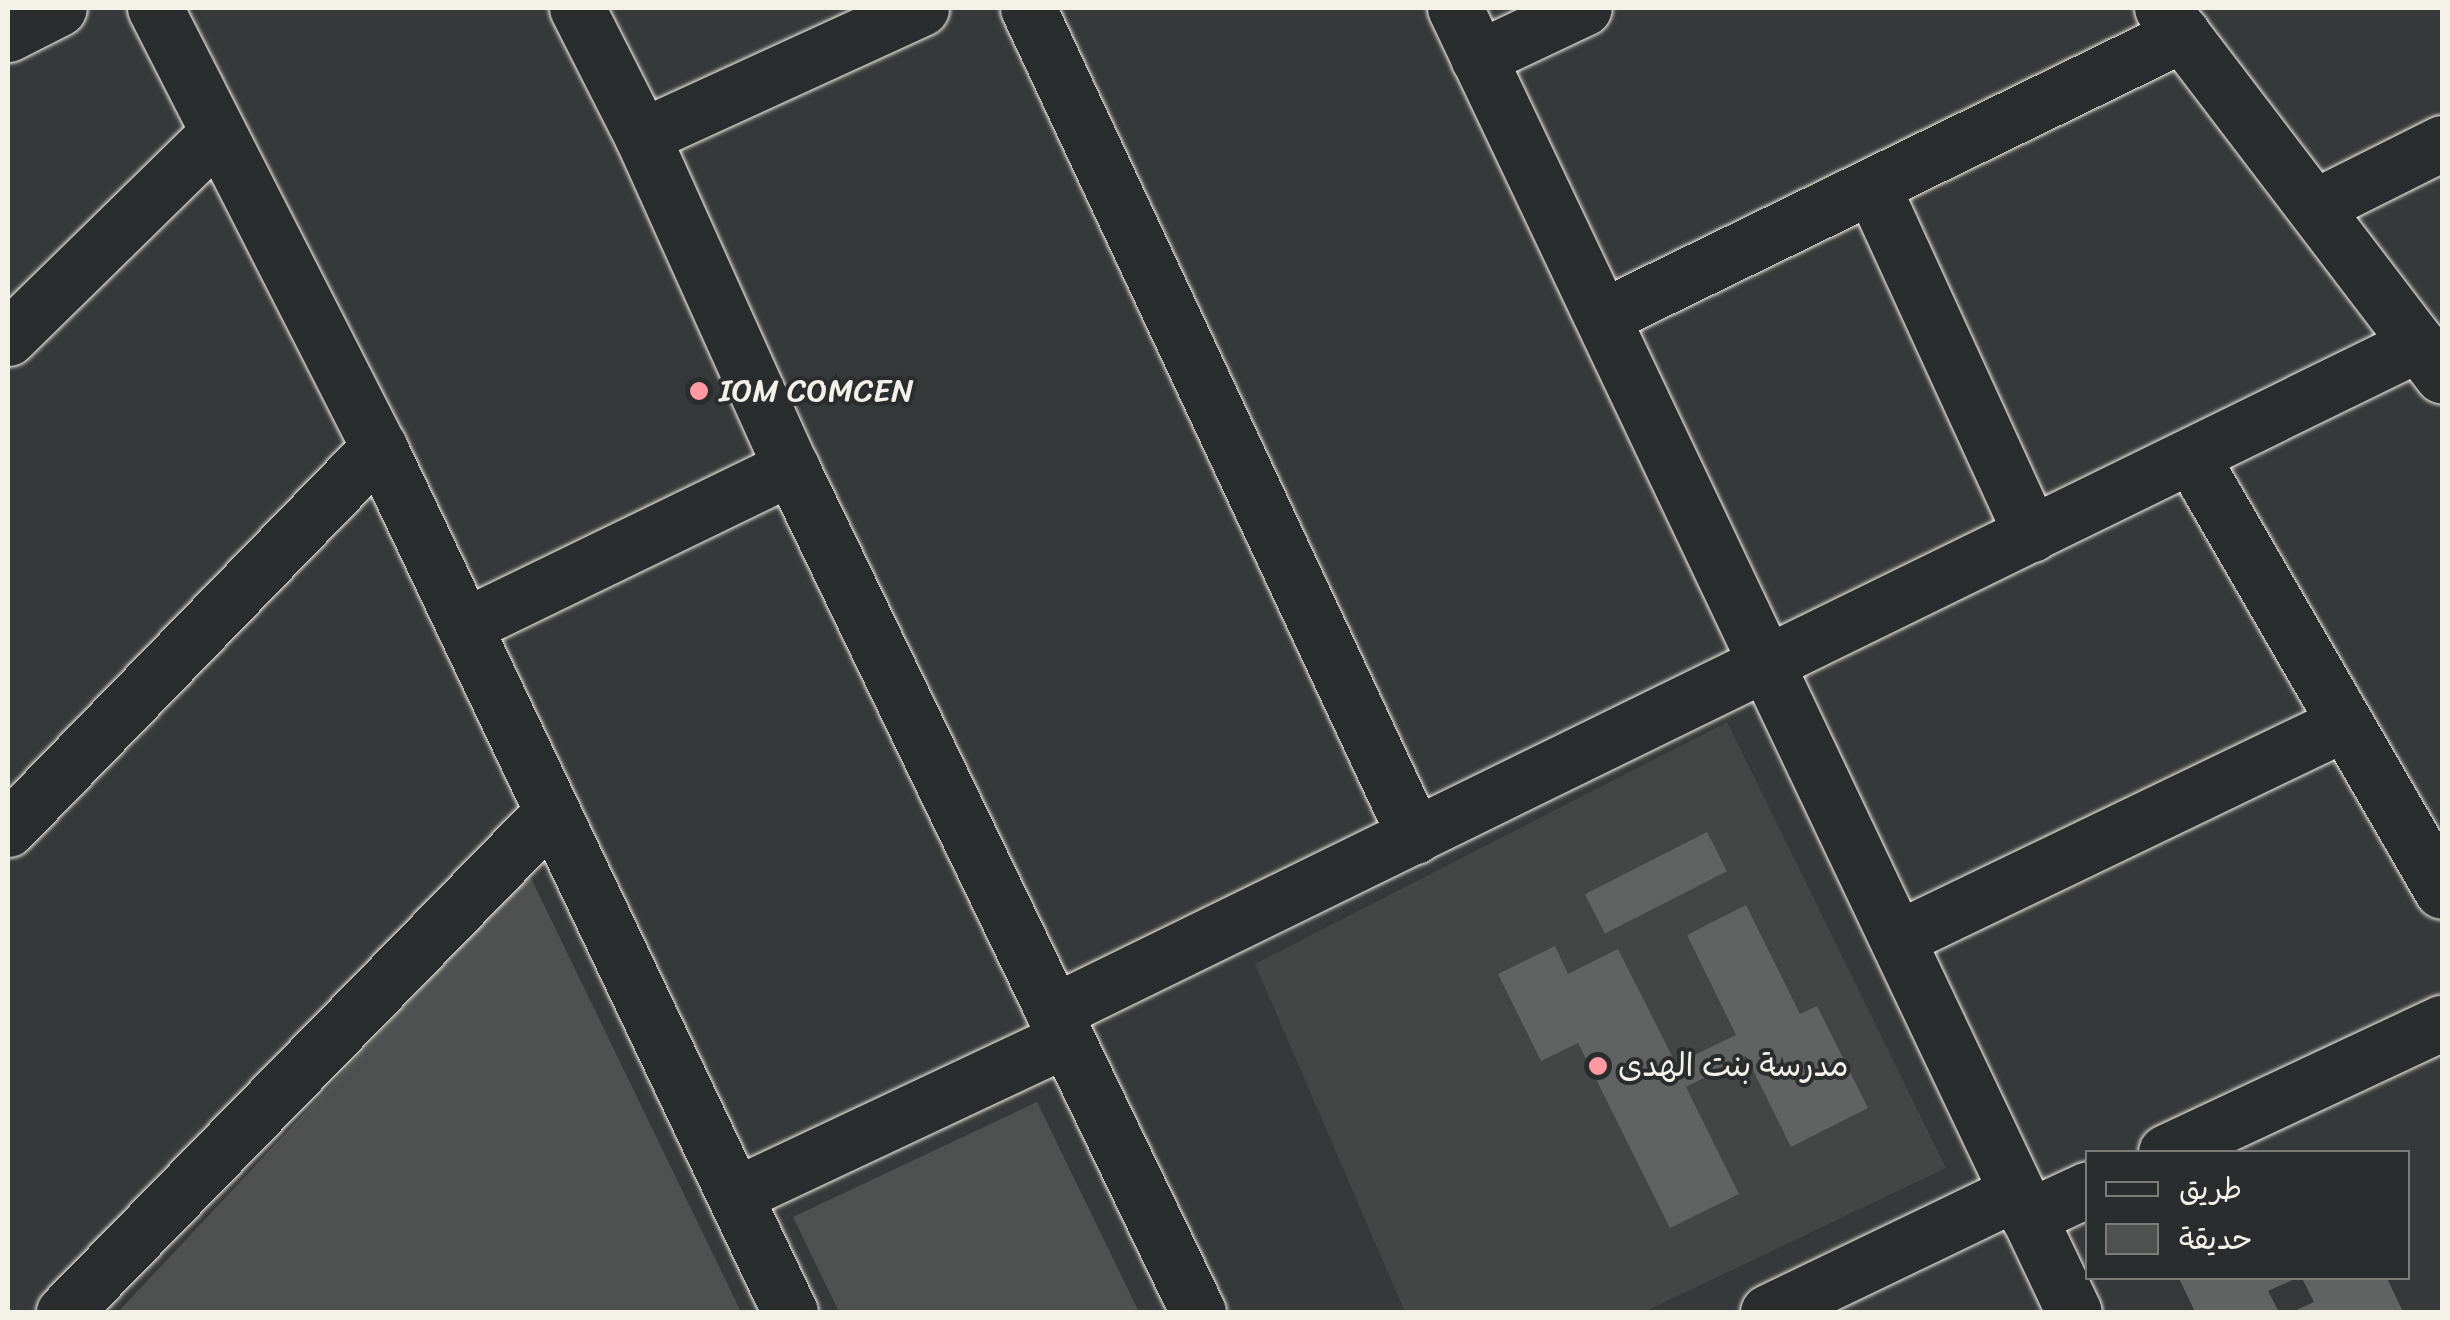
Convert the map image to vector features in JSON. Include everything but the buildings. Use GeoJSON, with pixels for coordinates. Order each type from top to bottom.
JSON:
{"type":"FeatureCollection","features":[{"type":"Feature","properties":{"kind":"street"},"geometry":{"type":"LineString","coordinates":[[8,34],[59,8]]}},
{"type":"Feature","properties":{"kind":"street"},"geometry":{"type":"LineString","coordinates":[[155,8],[379,446],[790,1312]]}},
{"type":"Feature","properties":{"kind":"street"},"geometry":{"type":"LineString","coordinates":[[577,8],[642,136],[791,467],[1198,1312]]}},
{"type":"Feature","properties":{"kind":"street"},"geometry":{"type":"LineString","coordinates":[[642,136],[921,8]]}},
{"type":"Feature","properties":{"kind":"street"},"geometry":{"type":"LineString","coordinates":[[1028,8],[1415,836]]}},
{"type":"Feature","properties":{"kind":"street"},"geometry":{"type":"LineString","coordinates":[[1454,8],[2074,1312]]}},
{"type":"Feature","properties":{"kind":"street"},"geometry":{"type":"LineString","coordinates":[[1478,58],[1584,8]]}},
{"type":"Feature","properties":{"kind":"street"},"geometry":{"type":"LineString","coordinates":[[735,1196],[1415,836],[2191,456],[2430,360],[2173,21],[1872,186],[1602,317]]}},
{"type":"Feature","properties":{"kind":"street"},"geometry":{"type":"LineString","coordinates":[[8,338],[217,133]]}},
{"type":"Feature","properties":{"kind":"street"},"geometry":{"type":"LineString","coordinates":[[2314,206],[2442,143]]}},
{"type":"Feature","properties":{"kind":"street"},"geometry":{"type":"LineString","coordinates":[[1872,186],[2030,534]]}},
{"type":"Feature","properties":{"kind":"street"},"geometry":{"type":"LineString","coordinates":[[8,830],[379,446]]}},
{"type":"Feature","properties":{"kind":"street"},"geometry":{"type":"LineString","coordinates":[[2191,456],[2442,891]]}},
{"type":"Feature","properties":{"kind":"street"},"geometry":{"type":"LineString","coordinates":[[464,626],[791,467]]}},
{"type":"Feature","properties":{"kind":"street"},"geometry":{"type":"LineString","coordinates":[[1898,938],[2345,723]]}},
{"type":"Feature","properties":{"kind":"street"},"geometry":{"type":"LineString","coordinates":[[64,1312],[552,812]]}},
{"type":"Feature","properties":{"kind":"street"},"geometry":{"type":"LineString","coordinates":[[2170,1150],[2442,1023]]}},
{"type":"Feature","properties":{"kind":"street"},"geometry":{"type":"LineString","coordinates":[[1768,1312],[2022,1204],[2085,1190]]}},
{"type":"Feature","properties":{"kind":"shaded area","name":"مدرسة بنت الهدی"},"geometry":{"type":"Polygon","coordinates":[[[1727,722],[1946,1168],[1644,1312],[1405,1312],[1255,964],[1727,722]]]}},
{"type":"Feature","properties":{"kind":"green space"},"geometry":{"type":"Polygon","coordinates":[[[529,874],[741,1312],[118,1312],[529,874]]]}},
{"type":"Feature","properties":{"kind":"green space"},"geometry":{"type":"Polygon","coordinates":[[[1037,1102],[1139,1312],[839,1312],[793,1217],[1037,1102]]]}},
{"type":"Feature","properties":{"kind":"place","name":"IOM COMCEN"},"geometry":{"type":"Point","coordinates":[699,391]}},
{"type":"Feature","properties":{"kind":"place","name":"مدرسة بنت الهدی"},"geometry":{"type":"Point","coordinates":[1598,1066]}}]}
